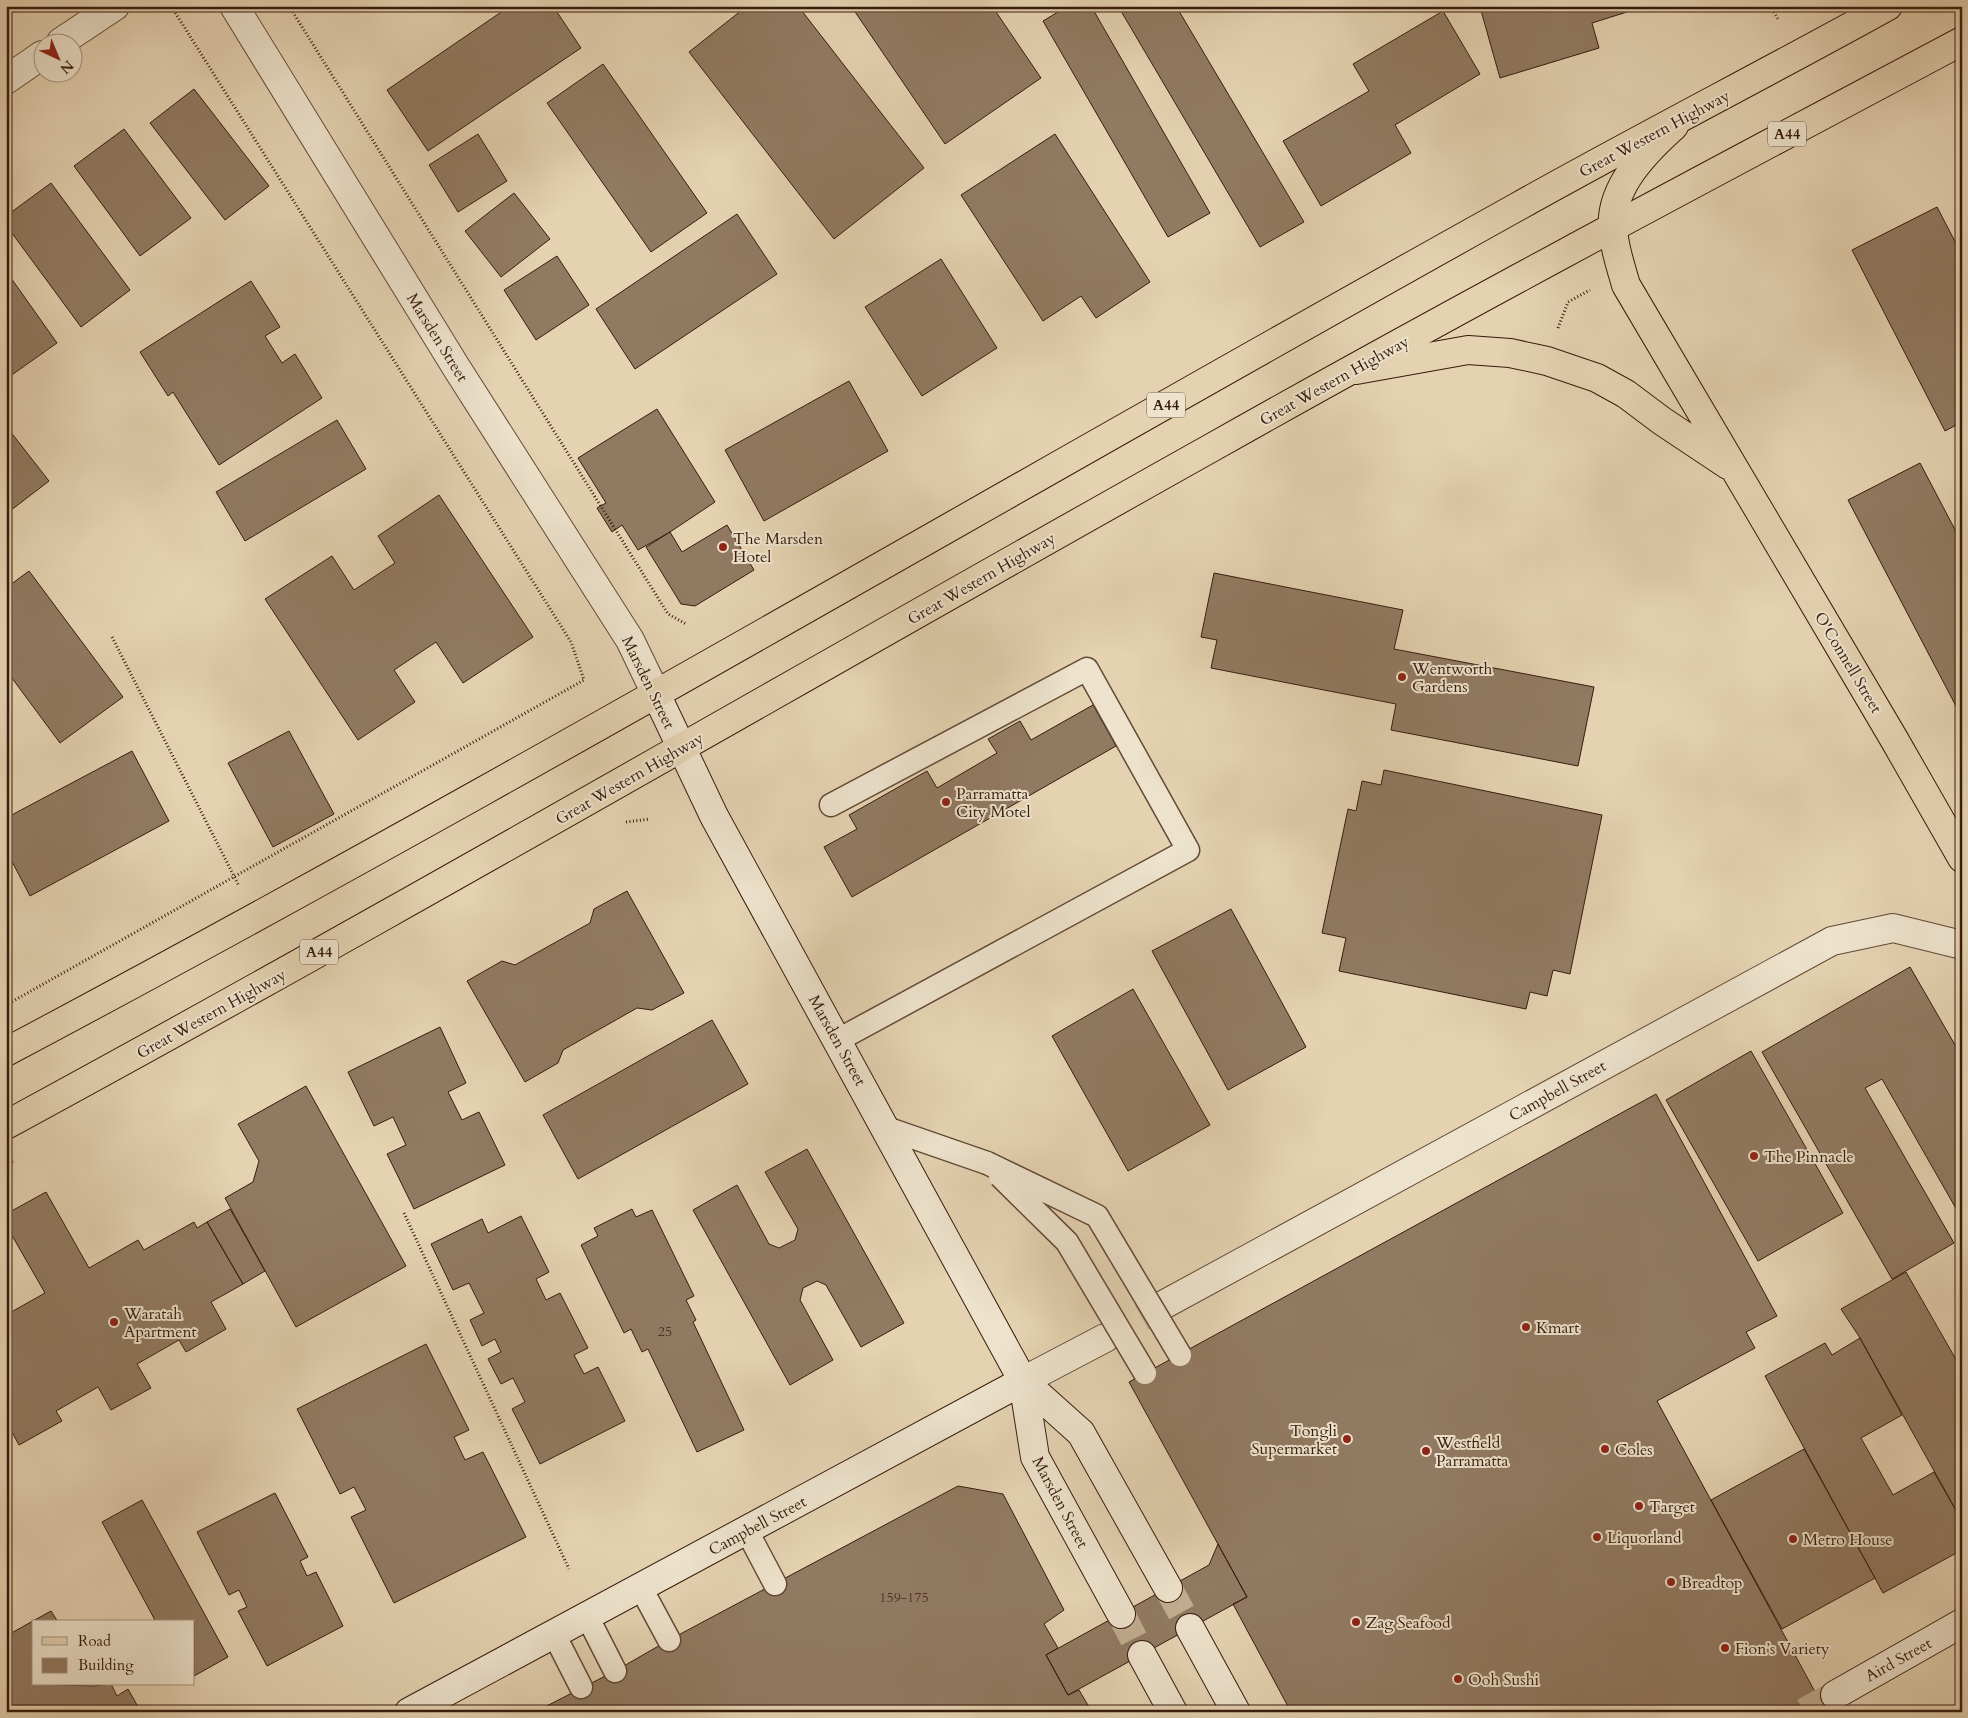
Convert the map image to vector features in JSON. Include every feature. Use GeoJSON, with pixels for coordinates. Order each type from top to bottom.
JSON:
{"type":"FeatureCollection","features":[{"type":"Feature","properties":{"kind":"main road"},"geometry":{"type":"LineString","coordinates":[[76,32],[115,6]]}},
{"type":"Feature","properties":{"kind":"main road","name":"Marsden Street"},"geometry":{"type":"LineString","coordinates":[[234,6],[451,358],[630,640],[714,816],[1023,1381],[1035,1457],[1121,1614]]}},
{"type":"Feature","properties":{"kind":"main road","name":"Great Western Highway"},"geometry":{"type":"LineString","coordinates":[[6,1052],[254,918],[656,694],[1517,206],[1888,6]]}},
{"type":"Feature","properties":{"kind":"main road","name":"Great Western Highway"},"geometry":{"type":"LineString","coordinates":[[6,1125],[146,1049],[1349,372],[1612,227],[1962,41]]}},
{"type":"Feature","properties":{"kind":"main road"},"geometry":{"type":"LineString","coordinates":[[6,80],[32,62]]}},
{"type":"Feature","properties":{"kind":"main road"},"geometry":{"type":"LineString","coordinates":[[1612,227],[1615,204],[1640,159],[1679,120]]}},
{"type":"Feature","properties":{"kind":"main road","name":"O'Connell Street"},"geometry":{"type":"LineString","coordinates":[[1612,227],[1626,285],[1894,739],[1962,858]]}},
{"type":"Feature","properties":{"kind":"main road"},"geometry":{"type":"LineString","coordinates":[[1349,372],[1468,350],[1510,353],[1547,361],[1597,378],[1626,394],[1662,421],[1734,468]]}},
{"type":"Feature","properties":{"kind":"main road","name":"Campbell Street"},"geometry":{"type":"LineString","coordinates":[[1165,1304],[1832,941],[1893,928],[1962,946]]}},
{"type":"Feature","properties":{"kind":"main road","name":"Campbell Street"},"geometry":{"type":"LineString","coordinates":[[409,1712],[1105,1338]]}},
{"type":"Feature","properties":{"kind":"main road","name":"Marsden Street"},"geometry":{"type":"LineString","coordinates":[[1023,1381],[1081,1433],[1168,1588]]}},
{"type":"Feature","properties":{"kind":"main road","name":"Aird Street"},"geometry":{"type":"LineString","coordinates":[[1834,1694],[1962,1622]]}},
{"type":"Feature","properties":{"kind":"main road"},"geometry":{"type":"LineString","coordinates":[[1190,1628],[1236,1712]]}},
{"type":"Feature","properties":{"kind":"main road"},"geometry":{"type":"LineString","coordinates":[[1142,1655],[1172,1712]]}},
{"type":"Feature","properties":{"kind":"lane"},"geometry":{"type":"LineString","coordinates":[[831,805],[1087,669],[1188,850],[838,1040]]}},
{"type":"Feature","properties":{"kind":"lane"},"geometry":{"type":"LineString","coordinates":[[886,1128],[987,1164],[1097,1216],[1180,1355]]}},
{"type":"Feature","properties":{"kind":"lane"},"geometry":{"type":"LineString","coordinates":[[987,1164],[1067,1242],[1145,1373]]}},
{"type":"Feature","properties":{"kind":"lane"},"geometry":{"type":"LineString","coordinates":[[747,1531],[775,1584]]}},
{"type":"Feature","properties":{"kind":"lane"},"geometry":{"type":"LineString","coordinates":[[641,1588],[669,1640]]}},
{"type":"Feature","properties":{"kind":"lane"},"geometry":{"type":"LineString","coordinates":[[587,1616],[616,1671]]}},
{"type":"Feature","properties":{"kind":"lane"},"geometry":{"type":"LineString","coordinates":[[554,1634],[581,1687]]}},
{"type":"Feature","properties":{"kind":"path"},"geometry":{"type":"LineString","coordinates":[[6,1006],[584,680],[571,642],[171,6]]}},
{"type":"Feature","properties":{"kind":"path"},"geometry":{"type":"LineString","coordinates":[[289,6],[668,614],[686,624]]}},
{"type":"Feature","properties":{"kind":"path"},"geometry":{"type":"LineString","coordinates":[[1770,6],[1778,19]]}},
{"type":"Feature","properties":{"kind":"path"},"geometry":{"type":"LineString","coordinates":[[1558,328],[1568,302],[1595,287]]}},
{"type":"Feature","properties":{"kind":"path"},"geometry":{"type":"LineString","coordinates":[[112,637],[235,877],[254,918]]}},
{"type":"Feature","properties":{"kind":"path"},"geometry":{"type":"LineString","coordinates":[[404,1213],[569,1569]]}},
{"type":"Feature","properties":{"kind":"path"},"geometry":{"type":"LineString","coordinates":[[6,1494],[10,1501]]}},
{"type":"Feature","properties":{"kind":"building"},"geometry":{"type":"Polygon","coordinates":[[[510,6],[553,6],[581,48],[428,151],[387,90],[510,6]]]}},
{"type":"Feature","properties":{"kind":"building"},"geometry":{"type":"Polygon","coordinates":[[[747,6],[798,6],[924,168],[834,239],[689,52],[747,6]]]}},
{"type":"Feature","properties":{"kind":"building"},"geometry":{"type":"Polygon","coordinates":[[[851,6],[992,6],[1041,78],[945,144],[851,6]]]}},
{"type":"Feature","properties":{"kind":"building"},"geometry":{"type":"Polygon","coordinates":[[[1068,6],[1091,6],[1210,213],[1168,237],[1043,21],[1068,6]]]}},
{"type":"Feature","properties":{"kind":"building"},"geometry":{"type":"Polygon","coordinates":[[[1118,6],[1176,6],[1304,222],[1260,247],[1118,6]]]}},
{"type":"Feature","properties":{"kind":"building"},"geometry":{"type":"Polygon","coordinates":[[[1646,6],[1592,23],[1599,48],[1500,78],[1480,7],[1646,6]]]}},
{"type":"Feature","properties":{"kind":"building"},"geometry":{"type":"Polygon","coordinates":[[[1443,11],[1480,74],[1395,125],[1411,153],[1321,206],[1283,141],[1369,91],[1353,64],[1443,11]]]}},
{"type":"Feature","properties":{"kind":"building"},"geometry":{"type":"Polygon","coordinates":[[[603,64],[707,213],[651,252],[547,103],[603,64]]]}},
{"type":"Feature","properties":{"kind":"building"},"geometry":{"type":"Polygon","coordinates":[[[194,89],[269,186],[225,220],[150,123],[194,89]]]}},
{"type":"Feature","properties":{"kind":"building"},"geometry":{"type":"Polygon","coordinates":[[[124,129],[191,218],[140,256],[74,166],[124,129]]]}},
{"type":"Feature","properties":{"kind":"building"},"geometry":{"type":"Polygon","coordinates":[[[478,134],[507,181],[458,212],[429,165],[478,134]]]}},
{"type":"Feature","properties":{"kind":"building"},"geometry":{"type":"Polygon","coordinates":[[[1055,134],[1150,282],[1096,318],[1081,296],[1043,321],[961,195],[1055,134]]]}},
{"type":"Feature","properties":{"kind":"building"},"geometry":{"type":"Polygon","coordinates":[[[51,183],[130,290],[81,327],[6,225],[6,216],[51,183]]]}},
{"type":"Feature","properties":{"kind":"building"},"geometry":{"type":"Polygon","coordinates":[[[514,193],[550,239],[501,277],[465,231],[514,193]]]}},
{"type":"Feature","properties":{"kind":"building"},"geometry":{"type":"Polygon","coordinates":[[[1937,207],[1962,255],[1962,422],[1945,431],[1852,250],[1937,207]]]}},
{"type":"Feature","properties":{"kind":"building"},"geometry":{"type":"Polygon","coordinates":[[[737,214],[777,274],[635,369],[596,309],[737,214]]]}},
{"type":"Feature","properties":{"kind":"building"},"geometry":{"type":"Polygon","coordinates":[[[557,256],[589,305],[536,340],[504,290],[557,256]]]}},
{"type":"Feature","properties":{"kind":"building"},"geometry":{"type":"Polygon","coordinates":[[[941,259],[997,348],[922,396],[865,307],[941,259]]]}},
{"type":"Feature","properties":{"kind":"building"},"geometry":{"type":"Polygon","coordinates":[[[6,271],[57,343],[6,379],[6,271]]]}},
{"type":"Feature","properties":{"kind":"building"},"geometry":{"type":"Polygon","coordinates":[[[251,281],[280,327],[265,336],[282,363],[295,354],[322,398],[219,465],[173,392],[168,396],[140,352],[251,281]]]}},
{"type":"Feature","properties":{"kind":"building"},"geometry":{"type":"Polygon","coordinates":[[[849,381],[888,451],[764,521],[725,450],[849,381]]]}},
{"type":"Feature","properties":{"kind":"building"},"geometry":{"type":"Polygon","coordinates":[[[657,409],[715,502],[670,532],[638,550],[622,525],[612,532],[597,508],[606,503],[578,458],[657,409]]]}},
{"type":"Feature","properties":{"kind":"building"},"geometry":{"type":"Polygon","coordinates":[[[337,420],[366,469],[245,541],[216,492],[337,420]]]}},
{"type":"Feature","properties":{"kind":"building"},"geometry":{"type":"Polygon","coordinates":[[[6,426],[49,481],[6,514],[6,426]]]}},
{"type":"Feature","properties":{"kind":"building"},"geometry":{"type":"Polygon","coordinates":[[[1920,463],[1962,543],[1962,708],[1958,710],[1848,500],[1920,463]]]}},
{"type":"Feature","properties":{"kind":"building"},"geometry":{"type":"Polygon","coordinates":[[[439,495],[533,637],[463,683],[436,642],[394,670],[415,702],[358,740],[265,599],[332,556],[354,590],[395,563],[378,536],[439,495]]]}},
{"type":"Feature","properties":{"kind":"building"},"geometry":{"type":"Polygon","coordinates":[[[727,525],[754,570],[695,606],[681,604],[646,547],[670,532],[682,552],[727,525]]]}},
{"type":"Feature","properties":{"kind":"building"},"geometry":{"type":"Polygon","coordinates":[[[29,571],[123,697],[60,743],[6,670],[6,588],[29,571]]]}},
{"type":"Feature","properties":{"kind":"building","name":"Wentworth Gardens"},"geometry":{"type":"Polygon","coordinates":[[[1214,573],[1403,610],[1394,649],[1594,687],[1578,766],[1391,730],[1396,704],[1211,668],[1217,640],[1201,637],[1214,573]]]}},
{"type":"Feature","properties":{"kind":"building","name":"Parramatta City Motel"},"geometry":{"type":"Polygon","coordinates":[[[1093,705],[1116,746],[852,897],[824,847],[857,829],[849,815],[927,771],[937,788],[997,753],[988,739],[1020,721],[1031,740],[1093,705]]]}},
{"type":"Feature","properties":{"kind":"building"},"geometry":{"type":"Polygon","coordinates":[[[289,731],[334,814],[273,847],[228,763],[289,731]]]}},
{"type":"Feature","properties":{"kind":"building"},"geometry":{"type":"Polygon","coordinates":[[[132,751],[169,821],[30,896],[6,850],[6,818],[132,751]]]}},
{"type":"Feature","properties":{"kind":"building"},"geometry":{"type":"Polygon","coordinates":[[[1384,770],[1602,815],[1570,974],[1553,970],[1547,996],[1530,992],[1526,1009],[1339,971],[1346,938],[1322,933],[1348,809],[1356,811],[1362,781],[1381,785],[1384,770]]]}},
{"type":"Feature","properties":{"kind":"building"},"geometry":{"type":"Polygon","coordinates":[[[627,891],[684,993],[652,1010],[637,1008],[563,1050],[558,1063],[525,1082],[467,981],[502,961],[515,965],[590,923],[594,909],[627,891]]]}},
{"type":"Feature","properties":{"kind":"building"},"geometry":{"type":"Polygon","coordinates":[[[1231,909],[1306,1047],[1228,1090],[1152,951],[1231,909]]]}},
{"type":"Feature","properties":{"kind":"building"},"geometry":{"type":"Polygon","coordinates":[[[1910,967],[1962,1057],[1962,1219],[1882,1079],[1865,1088],[1954,1243],[1892,1279],[1762,1052],[1910,967]]]}},
{"type":"Feature","properties":{"kind":"building"},"geometry":{"type":"Polygon","coordinates":[[[1133,989],[1210,1125],[1128,1171],[1052,1036],[1133,989]]]}},
{"type":"Feature","properties":{"kind":"building"},"geometry":{"type":"Polygon","coordinates":[[[712,1020],[748,1084],[578,1179],[543,1115],[712,1020]]]}},
{"type":"Feature","properties":{"kind":"building"},"geometry":{"type":"Polygon","coordinates":[[[440,1027],[466,1083],[448,1092],[462,1120],[479,1112],[505,1165],[414,1209],[387,1154],[406,1145],[393,1117],[374,1126],[348,1072],[440,1027]]]}},
{"type":"Feature","properties":{"kind":"building","name":"The Pinnacle"},"geometry":{"type":"Polygon","coordinates":[[[1751,1051],[1843,1213],[1758,1261],[1666,1100],[1751,1051]]]}},
{"type":"Feature","properties":{"kind":"building"},"geometry":{"type":"Polygon","coordinates":[[[306,1086],[406,1266],[296,1327],[225,1198],[253,1182],[259,1161],[238,1124],[306,1086]]]}},
{"type":"Feature","properties":{"kind":"building","name":"Westfield Parramatta"},"geometry":{"type":"Polygon","coordinates":[[[1656,1094],[1777,1316],[1746,1332],[1755,1348],[1657,1401],[1826,1712],[1291,1712],[1233,1604],[1247,1597],[1129,1382],[1656,1094]]]}},
{"type":"Feature","properties":{"kind":"building"},"geometry":{"type":"Polygon","coordinates":[[[807,1149],[904,1323],[861,1347],[826,1285],[817,1281],[803,1288],[800,1300],[833,1360],[790,1385],[693,1210],[737,1185],[769,1244],[779,1248],[795,1240],[798,1229],[765,1172],[807,1149]]]}},
{"type":"Feature","properties":{"kind":"building","name":"Waratah Apartment"},"geometry":{"type":"Polygon","coordinates":[[[46,1192],[89,1268],[138,1240],[144,1250],[194,1222],[197,1228],[207,1222],[243,1284],[211,1302],[226,1329],[186,1352],[179,1340],[137,1364],[151,1388],[111,1410],[98,1387],[56,1411],[62,1421],[19,1445],[6,1421],[6,1315],[45,1293],[6,1225],[6,1214],[46,1192]]]}},
{"type":"Feature","properties":{"kind":"building"},"geometry":{"type":"Polygon","coordinates":[[[230,1209],[265,1271],[243,1284],[207,1222],[230,1209]]]}},
{"type":"Feature","properties":{"kind":"building"},"geometry":{"type":"Polygon","coordinates":[[[632,1209],[636,1217],[652,1210],[694,1296],[686,1300],[696,1320],[693,1322],[744,1430],[697,1452],[648,1349],[642,1352],[631,1329],[624,1333],[581,1245],[598,1236],[594,1228],[632,1209]]]}},
{"type":"Feature","properties":{"kind":"building"},"geometry":{"type":"Polygon","coordinates":[[[521,1216],[549,1272],[536,1279],[546,1300],[560,1293],[588,1348],[574,1355],[584,1374],[598,1367],[625,1421],[540,1464],[512,1409],[525,1402],[513,1378],[501,1384],[488,1359],[501,1352],[495,1339],[482,1346],[470,1320],[484,1313],[469,1283],[453,1290],[431,1244],[482,1219],[488,1233],[521,1216]]]}},
{"type":"Feature","properties":{"kind":"building"},"geometry":{"type":"Polygon","coordinates":[[[1906,1272],[1962,1370],[1962,1521],[1860,1338],[1841,1309],[1906,1272]]]}},
{"type":"Feature","properties":{"kind":"building"},"geometry":{"type":"Polygon","coordinates":[[[1860,1338],[1902,1415],[1861,1438],[1893,1495],[1934,1472],[1962,1521],[1962,1550],[1883,1593],[1765,1376],[1825,1343],[1832,1355],[1860,1338]]]}},
{"type":"Feature","properties":{"kind":"building"},"geometry":{"type":"Polygon","coordinates":[[[426,1344],[469,1430],[454,1437],[465,1460],[483,1452],[526,1537],[394,1603],[351,1517],[366,1510],[354,1487],[340,1494],[297,1409],[426,1344]]]}},
{"type":"Feature","properties":{"kind":"building","name":"Metro House"},"geometry":{"type":"Polygon","coordinates":[[[1804,1449],[1875,1578],[1782,1629],[1711,1500],[1804,1449]]]}},
{"type":"Feature","properties":{"kind":"building"},"geometry":{"type":"Polygon","coordinates":[[[958,1486],[1003,1494],[1064,1610],[1044,1624],[1058,1648],[1046,1655],[1068,1695],[1079,1690],[1092,1712],[535,1712],[615,1671],[669,1640],[958,1486]]]}},
{"type":"Feature","properties":{"kind":"building"},"geometry":{"type":"Polygon","coordinates":[[[275,1493],[308,1557],[300,1561],[307,1576],[316,1572],[343,1626],[267,1666],[238,1611],[247,1607],[239,1590],[229,1595],[197,1532],[275,1493]]]}},
{"type":"Feature","properties":{"kind":"building"},"geometry":{"type":"Polygon","coordinates":[[[142,1500],[228,1657],[195,1675],[195,1620],[155,1620],[102,1522],[142,1500]]]}},
{"type":"Feature","properties":{"kind":"building"},"geometry":{"type":"Polygon","coordinates":[[[1218,1544],[1247,1597],[1068,1695],[1046,1655],[1209,1565],[1218,1544]]]}},
{"type":"Feature","properties":{"kind":"building"},"geometry":{"type":"Polygon","coordinates":[[[51,1611],[57,1620],[35,1620],[51,1611]]]}},
{"type":"Feature","properties":{"kind":"building"},"geometry":{"type":"Polygon","coordinates":[[[32,1622],[32,1686],[112,1686],[117,1696],[128,1689],[141,1712],[14,1712],[6,1697],[6,1636],[32,1622]]]}},
{"type":"Feature","properties":{"kind":"tunnel"},"geometry":{"type":"LineString","coordinates":[[1105,1338],[1165,1304]]}},
{"type":"Feature","properties":{"kind":"tunnel"},"geometry":{"type":"LineString","coordinates":[[1168,1588],[1190,1628]]}},
{"type":"Feature","properties":{"kind":"tunnel"},"geometry":{"type":"LineString","coordinates":[[1121,1614],[1142,1655]]}},
{"type":"Feature","properties":{"kind":"tunnel"},"geometry":{"type":"LineString","coordinates":[[1804,1712],[1835,1695]]}},
{"type":"Feature","properties":{"kind":"place","name":"The Marsden Hotel"},"geometry":{"type":"Point","coordinates":[723,547]}},
{"type":"Feature","properties":{"kind":"place","name":"Wentworth Gardens"},"geometry":{"type":"Point","coordinates":[1402,677]}},
{"type":"Feature","properties":{"kind":"place","name":"Parramatta City Motel"},"geometry":{"type":"Point","coordinates":[946,802]}},
{"type":"Feature","properties":{"kind":"place","name":"The Pinnacle"},"geometry":{"type":"Point","coordinates":[1754,1156]}},
{"type":"Feature","properties":{"kind":"place","name":"Waratah Apartment"},"geometry":{"type":"Point","coordinates":[114,1322]}},
{"type":"Feature","properties":{"kind":"place","name":"Kmart"},"geometry":{"type":"Point","coordinates":[1526,1327]}},
{"type":"Feature","properties":{"kind":"place","name":"Tongli Supermarket"},"geometry":{"type":"Point","coordinates":[1347,1439]}},
{"type":"Feature","properties":{"kind":"place","name":"Coles"},"geometry":{"type":"Point","coordinates":[1605,1449]}},
{"type":"Feature","properties":{"kind":"place","name":"Westfield Parramatta"},"geometry":{"type":"Point","coordinates":[1426,1451]}},
{"type":"Feature","properties":{"kind":"place","name":"Target"},"geometry":{"type":"Point","coordinates":[1639,1506]}},
{"type":"Feature","properties":{"kind":"place","name":"Liquorland"},"geometry":{"type":"Point","coordinates":[1597,1537]}},
{"type":"Feature","properties":{"kind":"place","name":"Metro House"},"geometry":{"type":"Point","coordinates":[1793,1539]}},
{"type":"Feature","properties":{"kind":"place","name":"Breadtop"},"geometry":{"type":"Point","coordinates":[1671,1582]}},
{"type":"Feature","properties":{"kind":"place","name":"Zag Seafood"},"geometry":{"type":"Point","coordinates":[1356,1622]}},
{"type":"Feature","properties":{"kind":"place","name":"Fion’s Variety"},"geometry":{"type":"Point","coordinates":[1725,1648]}},
{"type":"Feature","properties":{"kind":"place","name":"Ooh Sushi"},"geometry":{"type":"Point","coordinates":[1458,1679]}}]}
